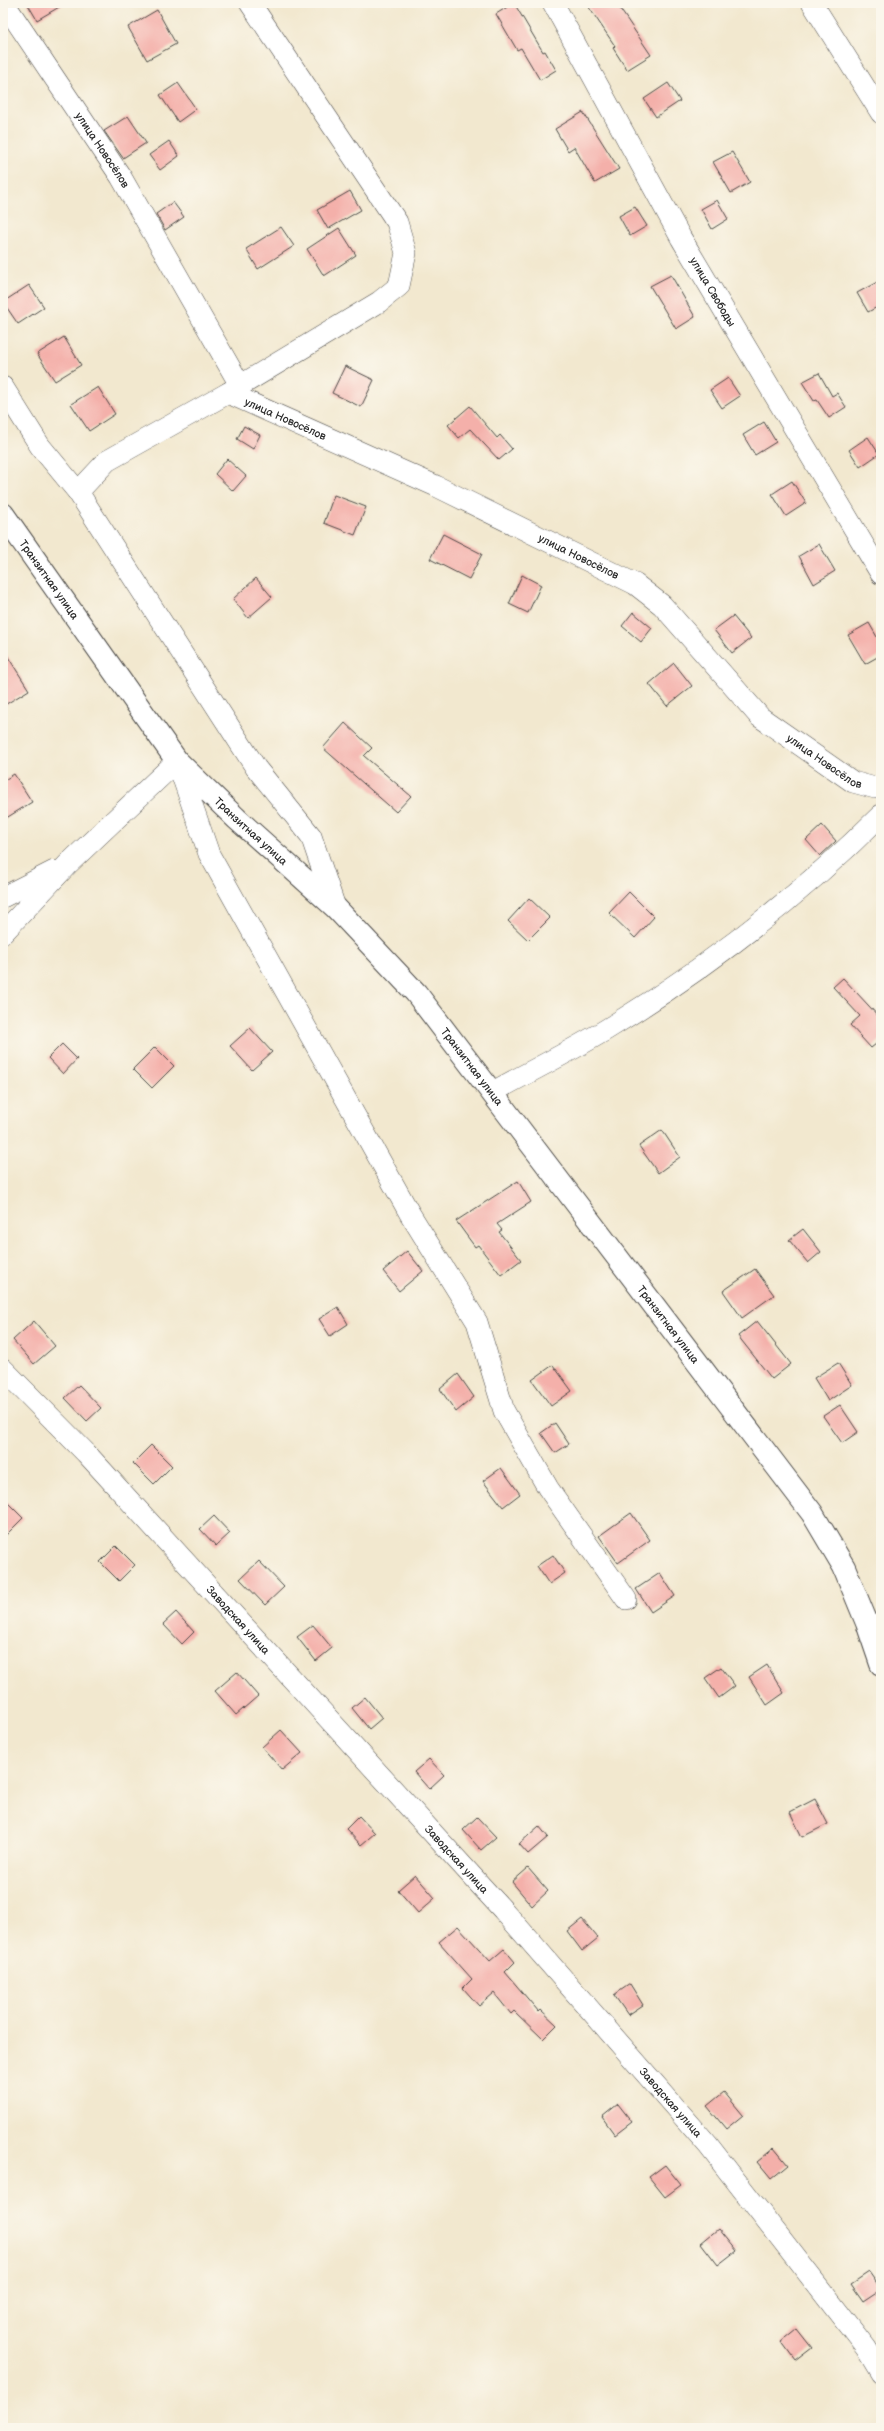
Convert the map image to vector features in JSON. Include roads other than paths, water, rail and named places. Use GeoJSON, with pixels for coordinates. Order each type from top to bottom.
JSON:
{"type":"FeatureCollection","features":[{"type":"Feature","properties":{"kind":"main road","name":"Транзитная улица"},"geometry":{"type":"LineString","coordinates":[[3,514],[177,761],[237,819],[336,907],[416,993],[493,1092],[812,1513],[844,1567],[867,1623],[881,1664]]}},
{"type":"Feature","properties":{"kind":"street","name":"улица Новосёлов"},"geometry":{"type":"LineString","coordinates":[[4,3],[121,177],[234,389],[635,584],[662,605],[760,717],[853,782],[874,788],[881,786]]}},
{"type":"Feature","properties":{"kind":"street"},"geometry":{"type":"LineString","coordinates":[[78,492],[107,461],[234,389],[379,302],[399,286],[406,253],[397,222],[250,3]]}},
{"type":"Feature","properties":{"kind":"street","name":"улица Свободы"},"geometry":{"type":"LineString","coordinates":[[553,3],[681,238],[881,574]]}},
{"type":"Feature","properties":{"kind":"street"},"geometry":{"type":"LineString","coordinates":[[812,3],[881,114]]}},
{"type":"Feature","properties":{"kind":"street"},"geometry":{"type":"LineString","coordinates":[[3,387],[40,446],[78,492],[256,768],[311,836],[336,907]]}},
{"type":"Feature","properties":{"kind":"street"},"geometry":{"type":"LineString","coordinates":[[3,933],[68,864],[177,761],[209,854],[410,1214],[477,1322],[504,1411],[548,1488],[626,1599]]}},
{"type":"Feature","properties":{"kind":"street"},"geometry":{"type":"LineString","coordinates":[[493,1092],[612,1027],[727,948],[838,858],[881,815]]}},
{"type":"Feature","properties":{"kind":"street"},"geometry":{"type":"LineString","coordinates":[[3,897],[68,864]]}},
{"type":"Feature","properties":{"kind":"street","name":"Заводская улица"},"geometry":{"type":"LineString","coordinates":[[3,1369],[86,1453],[481,1887],[703,2139],[866,2348],[881,2373]]}}]}
